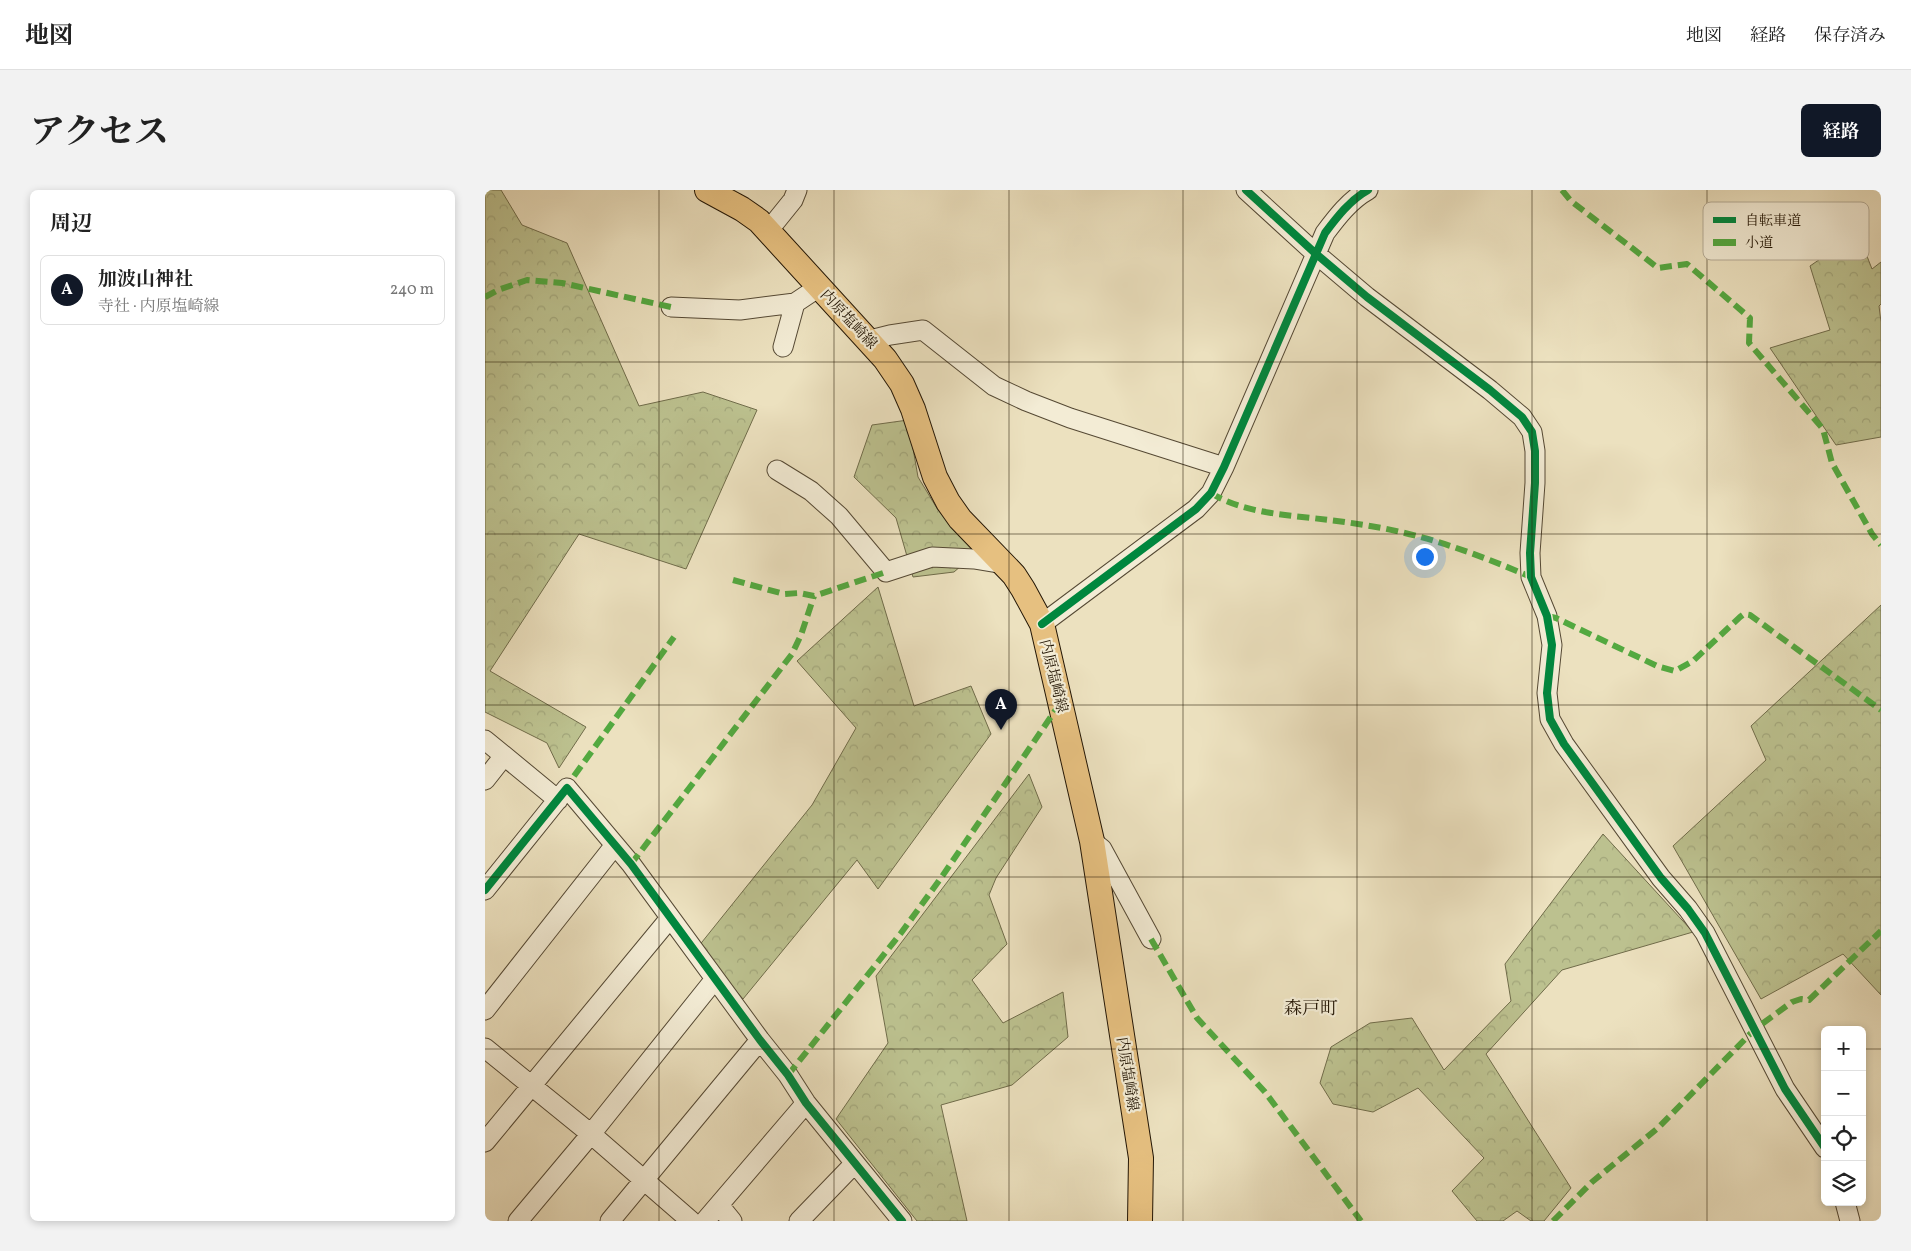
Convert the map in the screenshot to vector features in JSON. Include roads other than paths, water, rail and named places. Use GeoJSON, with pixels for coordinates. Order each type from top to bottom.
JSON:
{"type":"FeatureCollection","features":[{"type":"Feature","properties":{"kind":"main road","name":"内原塩崎線"},"geometry":{"type":"LineString","coordinates":[[707,190],[742,209],[768,231],[870,340],[902,384],[913,409],[935,478],[948,502],[960,519],[1004,564],[1023,589],[1042,624],[1092,841],[1141,1158],[1142,1203],[1140,1221]]}},
{"type":"Feature","properties":{"kind":"street"},"geometry":{"type":"LineString","coordinates":[[768,231],[793,200],[797,190]]}},
{"type":"Feature","properties":{"kind":"street"},"geometry":{"type":"LineString","coordinates":[[1246,190],[1315,253],[1367,296],[1491,390],[1522,417],[1532,432],[1535,451],[1535,483],[1530,553],[1531,577],[1547,616],[1551,645],[1547,693],[1550,719],[1564,744],[1655,870],[1688,909],[1705,933],[1785,1089],[1821,1142]]}},
{"type":"Feature","properties":{"kind":"street"},"geometry":{"type":"LineString","coordinates":[[1042,624],[1196,509],[1211,493],[1225,467],[1325,233],[1342,212],[1359,195],[1367,190]]}},
{"type":"Feature","properties":{"kind":"street"},"geometry":{"type":"LineString","coordinates":[[671,307],[740,310],[795,304],[819,287]]}},
{"type":"Feature","properties":{"kind":"street"},"geometry":{"type":"LineString","coordinates":[[783,347],[795,304]]}},
{"type":"Feature","properties":{"kind":"street"},"geometry":{"type":"LineString","coordinates":[[870,340],[923,330],[994,386],[1026,401],[1070,418],[1225,467]]}},
{"type":"Feature","properties":{"kind":"street"},"geometry":{"type":"LineString","coordinates":[[777,470],[811,491],[839,516],[886,572],[932,557],[974,559],[1004,564]]}},
{"type":"Feature","properties":{"kind":"street"},"geometry":{"type":"LineString","coordinates":[[485,740],[558,800]]}},
{"type":"Feature","properties":{"kind":"street"},"geometry":{"type":"LineString","coordinates":[[485,780],[504,756]]}},
{"type":"Feature","properties":{"kind":"street"},"geometry":{"type":"LineString","coordinates":[[485,890],[567,788],[615,845],[788,1075],[806,1103],[902,1221]]}},
{"type":"Feature","properties":{"kind":"street"},"geometry":{"type":"LineString","coordinates":[[1092,841],[1102,848],[1151,939]]}},
{"type":"Feature","properties":{"kind":"street"},"geometry":{"type":"LineString","coordinates":[[485,1010],[615,845]]}},
{"type":"Feature","properties":{"kind":"street"},"geometry":{"type":"LineString","coordinates":[[485,1142],[670,918]]}},
{"type":"Feature","properties":{"kind":"street"},"geometry":{"type":"LineString","coordinates":[[518,1221],[591,1134],[715,979]]}},
{"type":"Feature","properties":{"kind":"street"},"geometry":{"type":"LineString","coordinates":[[611,1221],[760,1040]]}},
{"type":"Feature","properties":{"kind":"street"},"geometry":{"type":"LineString","coordinates":[[485,1048],[591,1134],[691,1221]]}},
{"type":"Feature","properties":{"kind":"street"},"geometry":{"type":"LineString","coordinates":[[705,1221],[806,1103]]}},
{"type":"Feature","properties":{"kind":"street"},"geometry":{"type":"LineString","coordinates":[[799,1221],[855,1163]]}},
{"type":"Feature","properties":{"kind":"street"},"geometry":{"type":"LineString","coordinates":[[719,1205],[732,1221]]}},
{"type":"Feature","properties":{"kind":"street"},"geometry":{"type":"LineString","coordinates":[[1846,1206],[1849,1221]]}},
{"type":"Feature","properties":{"kind":"place","name":"加波山神社"},"geometry":{"type":"Point","coordinates":[1001,730]}},
{"type":"Feature","properties":{"kind":"district","name":"森戸町"},"geometry":{"type":"Point","coordinates":[1311,1008]}}]}
